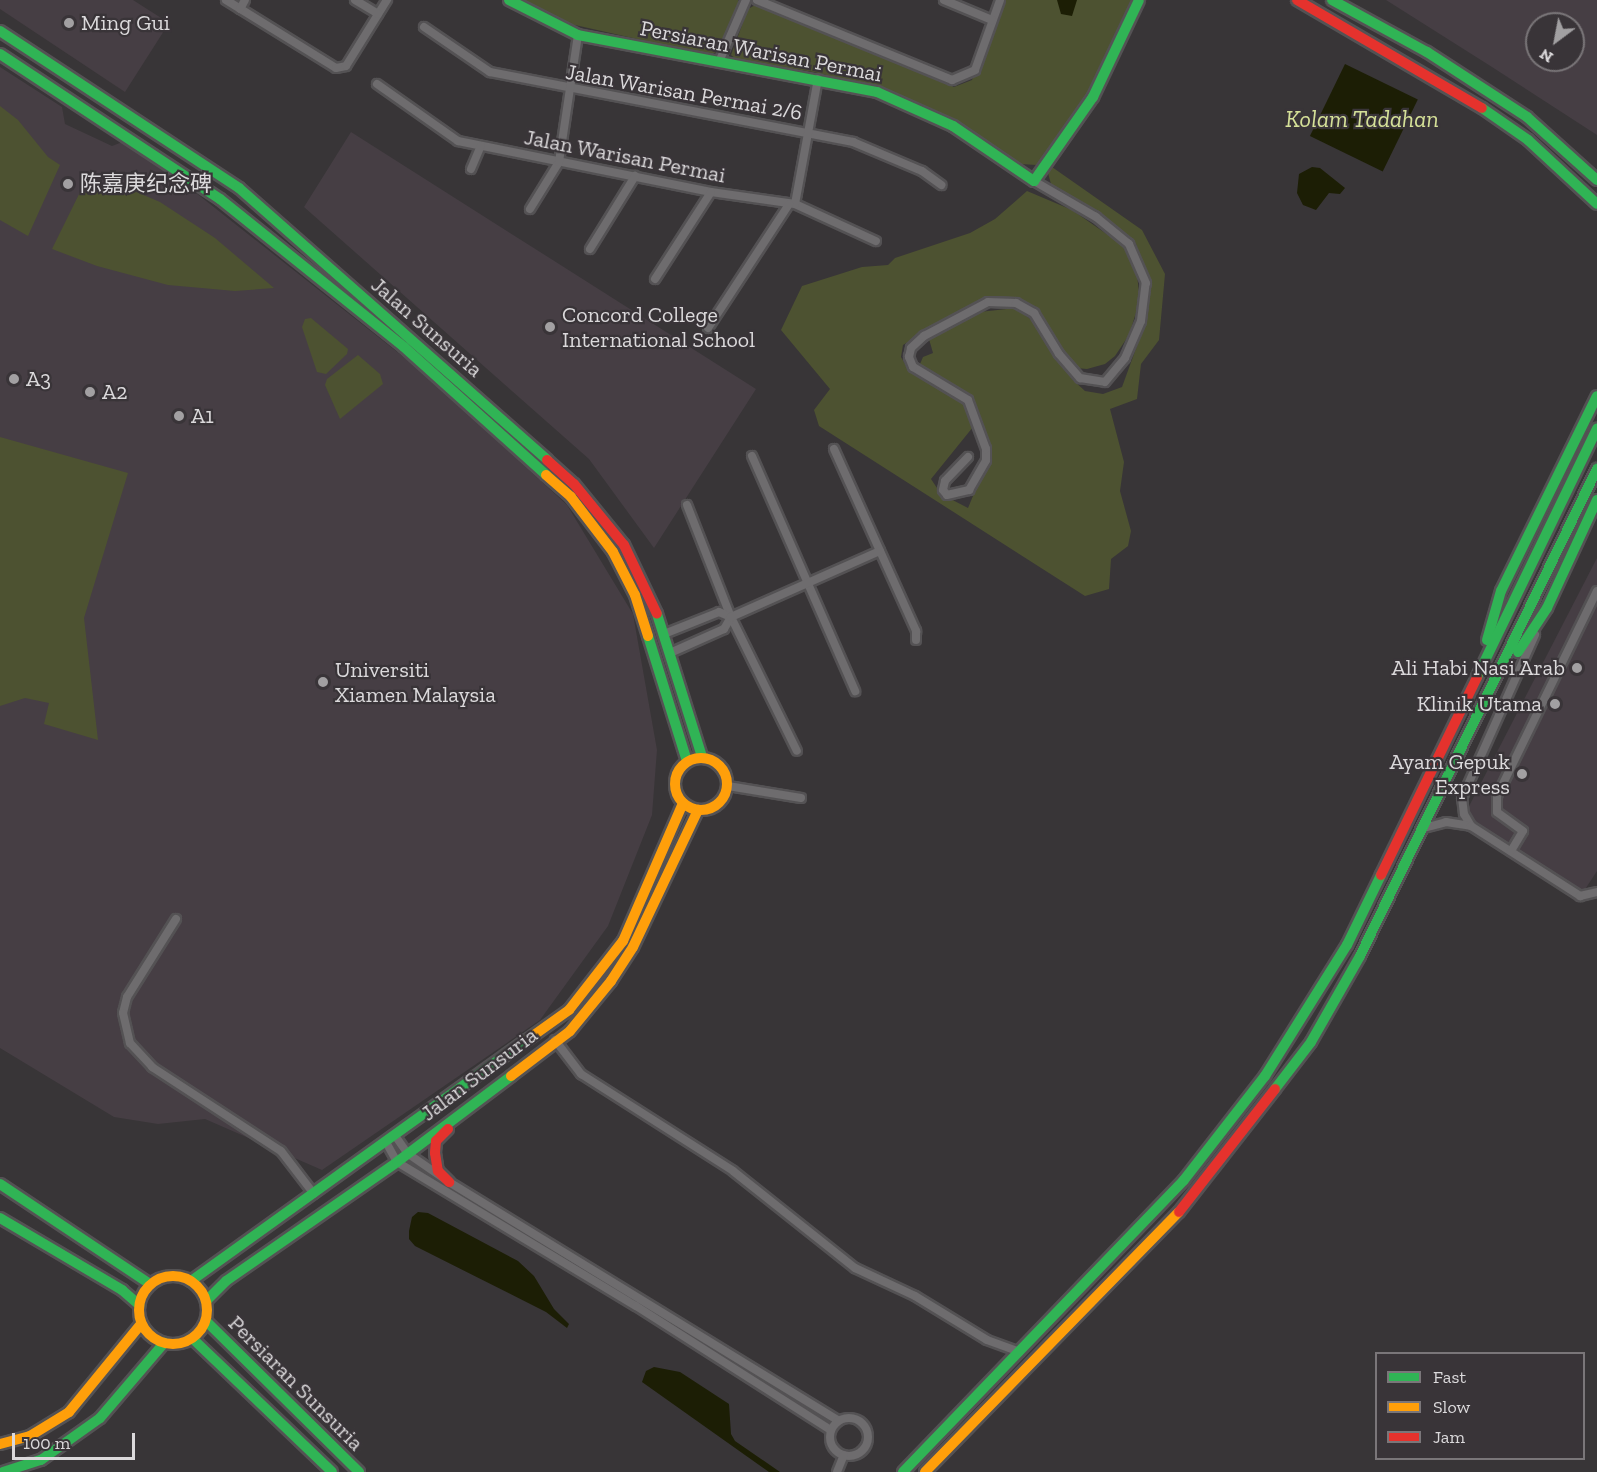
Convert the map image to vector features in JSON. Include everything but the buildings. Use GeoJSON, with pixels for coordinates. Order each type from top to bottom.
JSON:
{"type":"FeatureCollection","features":[{"type":"Feature","properties":{"kind":"main road","name":"Persiaran Warisan Permai"},"geometry":{"type":"LineString","coordinates":[[509,0],[550,24],[578,35],[877,92],[938,118],[1034,181]]}},
{"type":"Feature","properties":{"kind":"main road"},"geometry":{"type":"LineString","coordinates":[[1034,181],[1093,97],[1139,0]]}},
{"type":"Feature","properties":{"kind":"main road"},"geometry":{"type":"LineString","coordinates":[[1297,0],[1463,95],[1528,140],[1597,204]]}},
{"type":"Feature","properties":{"kind":"main road"},"geometry":{"type":"LineString","coordinates":[[1332,0],[1427,52],[1527,117],[1597,180]]}},
{"type":"Feature","properties":{"kind":"main road","name":"Jalan Sunsuria"},"geometry":{"type":"LineString","coordinates":[[0,31],[239,188],[533,444],[589,501],[624,545],[664,634],[702,758]]}},
{"type":"Feature","properties":{"kind":"main road","name":"Jalan Sunsuria"},"geometry":{"type":"LineString","coordinates":[[0,54],[220,199],[404,347],[571,497],[613,552],[635,595],[687,761]]}},
{"type":"Feature","properties":{"kind":"main road"},"geometry":{"type":"LineString","coordinates":[[1477,677],[1501,591],[1597,396]]}},
{"type":"Feature","properties":{"kind":"main road"},"geometry":{"type":"LineString","coordinates":[[903,1472],[1022,1352],[1184,1180],[1265,1076],[1347,945],[1597,429]]}},
{"type":"Feature","properties":{"kind":"main road"},"geometry":{"type":"LineString","coordinates":[[925,1472],[1188,1202],[1268,1102],[1311,1042],[1360,956],[1489,696],[1597,469]]}},
{"type":"Feature","properties":{"kind":"main road"},"geometry":{"type":"LineString","coordinates":[[1489,696],[1547,608],[1597,500]]}},
{"type":"Feature","properties":{"kind":"main road"},"geometry":{"type":"LineString","coordinates":[[702,758],[724,770],[728,786],[721,801],[698,810],[683,803],[675,781],[687,761],[702,758]]}},
{"type":"Feature","properties":{"kind":"main road","name":"Jalan Sunsuria"},"geometry":{"type":"LineString","coordinates":[[191,1281],[541,1033],[586,994],[623,941],[683,803]]}},
{"type":"Feature","properties":{"kind":"main road","name":"Jalan Sunsuria"},"geometry":{"type":"LineString","coordinates":[[206,1300],[226,1281],[397,1162],[516,1074],[555,1040],[570,1031],[633,947],[698,810]]}},
{"type":"Feature","properties":{"kind":"main road"},"geometry":{"type":"LineString","coordinates":[[449,1182],[438,1171],[436,1141],[516,1074]]}},
{"type":"Feature","properties":{"kind":"main road"},"geometry":{"type":"LineString","coordinates":[[0,1184],[150,1284]]}},
{"type":"Feature","properties":{"kind":"main road"},"geometry":{"type":"LineString","coordinates":[[0,1218],[122,1290],[139,1305]]}},
{"type":"Feature","properties":{"kind":"main road"},"geometry":{"type":"LineString","coordinates":[[170,1276],[191,1281],[206,1300],[206,1322],[193,1339],[184,1343],[164,1343],[147,1333],[141,1324],[139,1305],[150,1284],[170,1276]]}},
{"type":"Feature","properties":{"kind":"main road","name":"Persiaran Sunsuria"},"geometry":{"type":"LineString","coordinates":[[206,1322],[359,1472]]}},
{"type":"Feature","properties":{"kind":"main road"},"geometry":{"type":"LineString","coordinates":[[2,1444],[30,1436],[69,1412],[141,1324]]}},
{"type":"Feature","properties":{"kind":"main road","name":"Persiaran Sunsuria"},"geometry":{"type":"LineString","coordinates":[[193,1339],[332,1472]]}},
{"type":"Feature","properties":{"kind":"main road"},"geometry":{"type":"LineString","coordinates":[[3,1472],[41,1460],[92,1425],[164,1343]]}},
{"type":"Feature","properties":{"kind":"street"},"geometry":{"type":"LineString","coordinates":[[226,0],[336,68],[345,66],[387,0]]}},
{"type":"Feature","properties":{"kind":"street"},"geometry":{"type":"LineString","coordinates":[[240,9],[245,0]]}},
{"type":"Feature","properties":{"kind":"street"},"geometry":{"type":"LineString","coordinates":[[355,0],[378,14]]}},
{"type":"Feature","properties":{"kind":"street"},"geometry":{"type":"LineString","coordinates":[[719,62],[746,0]]}},
{"type":"Feature","properties":{"kind":"street"},"geometry":{"type":"LineString","coordinates":[[757,0],[952,80],[975,70],[1000,0]]}},
{"type":"Feature","properties":{"kind":"street"},"geometry":{"type":"LineString","coordinates":[[944,0],[992,20]]}},
{"type":"Feature","properties":{"kind":"street","name":"Jalan Warisan Permai 2/6"},"geometry":{"type":"LineString","coordinates":[[424,27],[490,72],[570,90],[810,134],[882,151],[922,171],[941,185]]}},
{"type":"Feature","properties":{"kind":"street"},"geometry":{"type":"LineString","coordinates":[[530,209],[559,162],[578,35]]}},
{"type":"Feature","properties":{"kind":"street"},"geometry":{"type":"LineString","coordinates":[[708,328],[792,204],[810,134],[818,79]]}},
{"type":"Feature","properties":{"kind":"street","name":"Jalan Warisan Permai"},"geometry":{"type":"LineString","coordinates":[[377,84],[458,141],[711,192],[792,204],[876,241]]}},
{"type":"Feature","properties":{"kind":"street"},"geometry":{"type":"LineString","coordinates":[[471,169],[481,146]]}},
{"type":"Feature","properties":{"kind":"street"},"geometry":{"type":"LineString","coordinates":[[590,249],[635,176]]}},
{"type":"Feature","properties":{"kind":"street"},"geometry":{"type":"LineString","coordinates":[[968,458],[945,481],[943,490],[947,495],[969,490],[986,460],[986,449],[968,400],[914,368],[909,357],[911,348],[924,336],[988,302],[1016,303],[1034,313],[1075,374],[1092,382],[1105,382],[1125,357],[1141,321],[1146,283],[1129,244],[1096,217],[1034,181]]}},
{"type":"Feature","properties":{"kind":"street"},"geometry":{"type":"LineString","coordinates":[[655,279],[711,192]]}},
{"type":"Feature","properties":{"kind":"street"},"geometry":{"type":"LineString","coordinates":[[834,449],[916,631],[916,640]]}},
{"type":"Feature","properties":{"kind":"street"},"geometry":{"type":"LineString","coordinates":[[752,456],[855,691]]}},
{"type":"Feature","properties":{"kind":"street"},"geometry":{"type":"LineString","coordinates":[[687,505],[731,617],[797,751]]}},
{"type":"Feature","properties":{"kind":"street"},"geometry":{"type":"LineString","coordinates":[[670,653],[724,629],[731,617],[880,551]]}},
{"type":"Feature","properties":{"kind":"street"},"geometry":{"type":"LineString","coordinates":[[1511,850],[1523,831],[1497,812],[1497,796],[1597,591]]}},
{"type":"Feature","properties":{"kind":"street"},"geometry":{"type":"LineString","coordinates":[[1471,826],[1464,814],[1462,798],[1547,608]]}},
{"type":"Feature","properties":{"kind":"street"},"geometry":{"type":"LineString","coordinates":[[664,634],[719,612],[731,617]]}},
{"type":"Feature","properties":{"kind":"street"},"geometry":{"type":"LineString","coordinates":[[728,786],[801,798]]}},
{"type":"Feature","properties":{"kind":"street"},"geometry":{"type":"LineString","coordinates":[[1423,828],[1446,822],[1471,826],[1580,896],[1597,892]]}},
{"type":"Feature","properties":{"kind":"street"},"geometry":{"type":"LineString","coordinates":[[176,919],[127,997],[123,1013],[130,1043],[152,1067],[281,1151],[314,1194]]}},
{"type":"Feature","properties":{"kind":"street"},"geometry":{"type":"LineString","coordinates":[[555,1040],[580,1074],[733,1171],[855,1268],[915,1296],[987,1340],[1022,1352]]}},
{"type":"Feature","properties":{"kind":"street"},"geometry":{"type":"LineString","coordinates":[[387,1144],[397,1162],[636,1306],[831,1430],[834,1448],[844,1455],[862,1451],[868,1434],[857,1419],[839,1421],[449,1182],[407,1153],[396,1137]]}},
{"type":"Feature","properties":{"kind":"street"},"geometry":{"type":"LineString","coordinates":[[831,1430],[839,1421]]}},
{"type":"Feature","properties":{"kind":"street"},"geometry":{"type":"LineString","coordinates":[[837,1472],[844,1455]]}},
{"type":"Feature","properties":{"kind":"shaded area"},"geometry":{"type":"Polygon","coordinates":[[[0,0],[133,0],[169,23],[125,92],[0,9],[0,0]]]}},
{"type":"Feature","properties":{"kind":"shaded area"},"geometry":{"type":"Polygon","coordinates":[[[522,0],[738,0],[739,2],[720,51],[708,55],[566,23],[522,0]]]}},
{"type":"Feature","properties":{"kind":"shaded area"},"geometry":{"type":"Polygon","coordinates":[[[1005,0],[1133,0],[1101,77],[1045,161],[1036,165],[1021,164],[956,120],[886,90],[814,72],[737,60],[731,55],[748,9],[757,4],[954,87],[972,80],[1005,0]]]}},
{"type":"Feature","properties":{"kind":"shaded area"},"geometry":{"type":"Polygon","coordinates":[[[1386,0],[1597,0],[1597,135],[1492,67],[1386,0]]]}},
{"type":"Feature","properties":{"kind":"shaded area","name":"Universiti Xiamen Malaysia"},"geometry":{"type":"Polygon","coordinates":[[[0,67],[62,107],[65,124],[112,146],[125,141],[191,189],[420,370],[567,505],[633,614],[657,750],[652,815],[608,926],[540,1020],[322,1170],[205,1119],[158,1124],[114,1117],[0,1048],[0,67]]]}},
{"type":"Feature","properties":{"kind":"shaded area"},"geometry":{"type":"Polygon","coordinates":[[[0,106],[18,120],[48,157],[60,165],[28,236],[0,220],[0,106]]]}},
{"type":"Feature","properties":{"kind":"shaded area","name":"Concord College International School"},"geometry":{"type":"Polygon","coordinates":[[[351,132],[756,389],[654,548],[589,459],[304,207],[351,132]]]}},
{"type":"Feature","properties":{"kind":"shaded area"},"geometry":{"type":"Polygon","coordinates":[[[1052,167],[1142,230],[1165,274],[1159,340],[1141,364],[1137,399],[1110,409],[1124,462],[1120,491],[1131,531],[1128,546],[1111,559],[1109,589],[1085,596],[819,426],[814,410],[830,389],[781,330],[802,286],[862,267],[888,265],[895,258],[970,233],[995,219],[1027,191],[1072,210],[1121,244],[1136,267],[1140,300],[1129,335],[1115,356],[1105,364],[1087,369],[1076,368],[1034,308],[1021,299],[1004,297],[989,298],[961,310],[903,345],[901,357],[908,369],[967,406],[973,427],[931,479],[941,494],[968,508],[990,455],[983,425],[972,398],[920,364],[923,357],[933,353],[929,339],[979,312],[1016,308],[1034,322],[1073,380],[1085,391],[1103,394],[1122,387],[1146,321],[1151,286],[1136,244],[1098,212],[1051,184],[1048,173],[1052,167]]]}},
{"type":"Feature","properties":{"kind":"shaded area"},"geometry":{"type":"Polygon","coordinates":[[[87,178],[105,184],[113,182],[160,202],[215,238],[274,288],[235,291],[168,285],[97,266],[52,249],[87,178]]]}},
{"type":"Feature","properties":{"kind":"shaded area"},"geometry":{"type":"Polygon","coordinates":[[[311,318],[348,349],[347,354],[326,374],[317,372],[302,327],[305,319],[311,318]]]}},
{"type":"Feature","properties":{"kind":"shaded area"},"geometry":{"type":"Polygon","coordinates":[[[358,355],[380,374],[383,384],[340,419],[325,385],[327,379],[358,355]]]}},
{"type":"Feature","properties":{"kind":"shaded area"},"geometry":{"type":"Polygon","coordinates":[[[0,437],[128,473],[84,618],[98,740],[44,724],[49,703],[25,698],[0,706],[0,437]]]}},
{"type":"Feature","properties":{"kind":"shaded area"},"geometry":{"type":"Polygon","coordinates":[[[1597,558],[1597,871],[1582,894],[1471,822],[1465,814],[1597,558]]]}},
{"type":"Feature","properties":{"kind":"water"},"geometry":{"type":"Polygon","coordinates":[[[1057,0],[1077,0],[1072,16],[1061,14],[1057,0]]]}},
{"type":"Feature","properties":{"kind":"water","name":"Kolam Tadahan"},"geometry":{"type":"Polygon","coordinates":[[[1345,64],[1418,100],[1383,171],[1310,136],[1345,64]]]}},
{"type":"Feature","properties":{"kind":"water","name":"Kolam Tadahan"},"geometry":{"type":"Polygon","coordinates":[[[1312,167],[1320,168],[1345,188],[1340,194],[1329,193],[1316,210],[1303,205],[1297,193],[1299,174],[1312,167]]]}},
{"type":"Feature","properties":{"kind":"water"},"geometry":{"type":"Polygon","coordinates":[[[418,1212],[428,1213],[518,1261],[534,1276],[554,1309],[569,1324],[567,1328],[546,1312],[415,1246],[409,1239],[409,1231],[412,1217],[418,1212]]]}},
{"type":"Feature","properties":{"kind":"water"},"geometry":{"type":"Polygon","coordinates":[[[654,1367],[680,1372],[729,1404],[731,1434],[735,1441],[780,1472],[769,1472],[642,1382],[646,1371],[654,1367]]]}},
{"type":"Feature","properties":{"kind":"traffic: fast"},"geometry":{"type":"LineString","coordinates":[[509,0],[578,35],[877,92],[953,126],[1034,181],[1093,97],[1139,0]]}},
{"type":"Feature","properties":{"kind":"traffic: fast"},"geometry":{"type":"LineString","coordinates":[[1332,0],[1427,52],[1527,117],[1597,180]]}},
{"type":"Feature","properties":{"kind":"traffic: fast"},"geometry":{"type":"LineString","coordinates":[[0,31],[239,188],[547,460]]}},
{"type":"Feature","properties":{"kind":"traffic: fast"},"geometry":{"type":"LineString","coordinates":[[0,54],[220,199],[404,347],[546,475]]}},
{"type":"Feature","properties":{"kind":"traffic: fast"},"geometry":{"type":"LineString","coordinates":[[1482,108],[1528,140],[1597,204]]}},
{"type":"Feature","properties":{"kind":"traffic: fast"},"geometry":{"type":"LineString","coordinates":[[1487,640],[1501,591],[1597,396]]}},
{"type":"Feature","properties":{"kind":"traffic: fast"},"geometry":{"type":"LineString","coordinates":[[1477,677],[1597,429]]}},
{"type":"Feature","properties":{"kind":"traffic: fast"},"geometry":{"type":"LineString","coordinates":[[1275,1089],[1311,1042],[1360,956],[1597,469]]}},
{"type":"Feature","properties":{"kind":"traffic: fast"},"geometry":{"type":"LineString","coordinates":[[1518,652],[1547,608],[1597,500]]}},
{"type":"Feature","properties":{"kind":"traffic: fast"},"geometry":{"type":"LineString","coordinates":[[657,614],[702,757]]}},
{"type":"Feature","properties":{"kind":"traffic: fast"},"geometry":{"type":"LineString","coordinates":[[648,636],[687,761]]}},
{"type":"Feature","properties":{"kind":"traffic: fast"},"geometry":{"type":"LineString","coordinates":[[903,1472],[1184,1180],[1265,1076],[1347,945],[1381,875]]}},
{"type":"Feature","properties":{"kind":"traffic: fast"},"geometry":{"type":"LineString","coordinates":[[191,1281],[527,1040]]}},
{"type":"Feature","properties":{"kind":"traffic: fast"},"geometry":{"type":"LineString","coordinates":[[206,1301],[226,1281],[397,1162],[511,1076]]}},
{"type":"Feature","properties":{"kind":"traffic: fast"},"geometry":{"type":"LineString","coordinates":[[0,1184],[150,1284]]}},
{"type":"Feature","properties":{"kind":"traffic: fast"},"geometry":{"type":"LineString","coordinates":[[0,1218],[122,1290],[139,1305]]}},
{"type":"Feature","properties":{"kind":"traffic: fast"},"geometry":{"type":"LineString","coordinates":[[206,1321],[359,1472]]}},
{"type":"Feature","properties":{"kind":"traffic: fast"},"geometry":{"type":"LineString","coordinates":[[193,1339],[332,1472]]}},
{"type":"Feature","properties":{"kind":"traffic: fast"},"geometry":{"type":"LineString","coordinates":[[3,1472],[41,1460],[100,1418],[164,1343]]}},
{"type":"Feature","properties":{"kind":"traffic: slow"},"geometry":{"type":"LineString","coordinates":[[546,475],[571,497],[613,552],[635,595],[648,636]]}},
{"type":"Feature","properties":{"kind":"traffic: slow"},"geometry":{"type":"LineString","coordinates":[[696,758],[706,758],[720,765],[727,784],[720,803],[706,810],[696,810],[686,806],[679,799],[675,789],[675,779],[679,769],[686,762],[696,758]]}},
{"type":"Feature","properties":{"kind":"traffic: slow"},"geometry":{"type":"LineString","coordinates":[[527,1040],[569,1010],[623,941],[683,803]]}},
{"type":"Feature","properties":{"kind":"traffic: slow"},"geometry":{"type":"LineString","coordinates":[[511,1076],[570,1031],[611,981],[633,947],[698,810]]}},
{"type":"Feature","properties":{"kind":"traffic: slow"},"geometry":{"type":"LineString","coordinates":[[925,1472],[1179,1212]]}},
{"type":"Feature","properties":{"kind":"traffic: slow"},"geometry":{"type":"LineString","coordinates":[[166,1276],[180,1276],[192,1281],[202,1291],[207,1310],[202,1329],[192,1339],[180,1344],[166,1344],[154,1339],[144,1329],[139,1317],[139,1303],[144,1291],[154,1281],[166,1276]]}},
{"type":"Feature","properties":{"kind":"traffic: slow"},"geometry":{"type":"LineString","coordinates":[[0,1444],[30,1436],[69,1412],[141,1324]]}},
{"type":"Feature","properties":{"kind":"traffic: jam"},"geometry":{"type":"LineString","coordinates":[[1297,0],[1482,108]]}},
{"type":"Feature","properties":{"kind":"traffic: jam"},"geometry":{"type":"LineString","coordinates":[[547,460],[574,484],[624,545],[657,614]]}},
{"type":"Feature","properties":{"kind":"traffic: jam"},"geometry":{"type":"LineString","coordinates":[[1381,875],[1477,677]]}},
{"type":"Feature","properties":{"kind":"traffic: jam"},"geometry":{"type":"LineString","coordinates":[[1179,1212],[1275,1089]]}},
{"type":"Feature","properties":{"kind":"traffic: jam"},"geometry":{"type":"LineString","coordinates":[[448,1129],[436,1141],[435,1153],[438,1171],[449,1182]]}},
{"type":"Feature","properties":{"kind":"place","name":"Ming Gui"},"geometry":{"type":"Point","coordinates":[69,23]}},
{"type":"Feature","properties":{"kind":"place","name":"陈嘉庚纪念碑"},"geometry":{"type":"Point","coordinates":[68,184]}},
{"type":"Feature","properties":{"kind":"place","name":"Concord College International School"},"geometry":{"type":"Point","coordinates":[550,327]}},
{"type":"Feature","properties":{"kind":"place","name":"A3"},"geometry":{"type":"Point","coordinates":[14,379]}},
{"type":"Feature","properties":{"kind":"place","name":"A2"},"geometry":{"type":"Point","coordinates":[90,392]}},
{"type":"Feature","properties":{"kind":"place","name":"A1"},"geometry":{"type":"Point","coordinates":[179,416]}},
{"type":"Feature","properties":{"kind":"place","name":"Ali Habi Nasi Arab"},"geometry":{"type":"Point","coordinates":[1577,668]}},
{"type":"Feature","properties":{"kind":"place","name":"Universiti Xiamen Malaysia"},"geometry":{"type":"Point","coordinates":[323,682]}},
{"type":"Feature","properties":{"kind":"place","name":"Klinik Utama"},"geometry":{"type":"Point","coordinates":[1555,704]}},
{"type":"Feature","properties":{"kind":"place","name":"Ayam Gepuk Express"},"geometry":{"type":"Point","coordinates":[1522,774]}}]}
